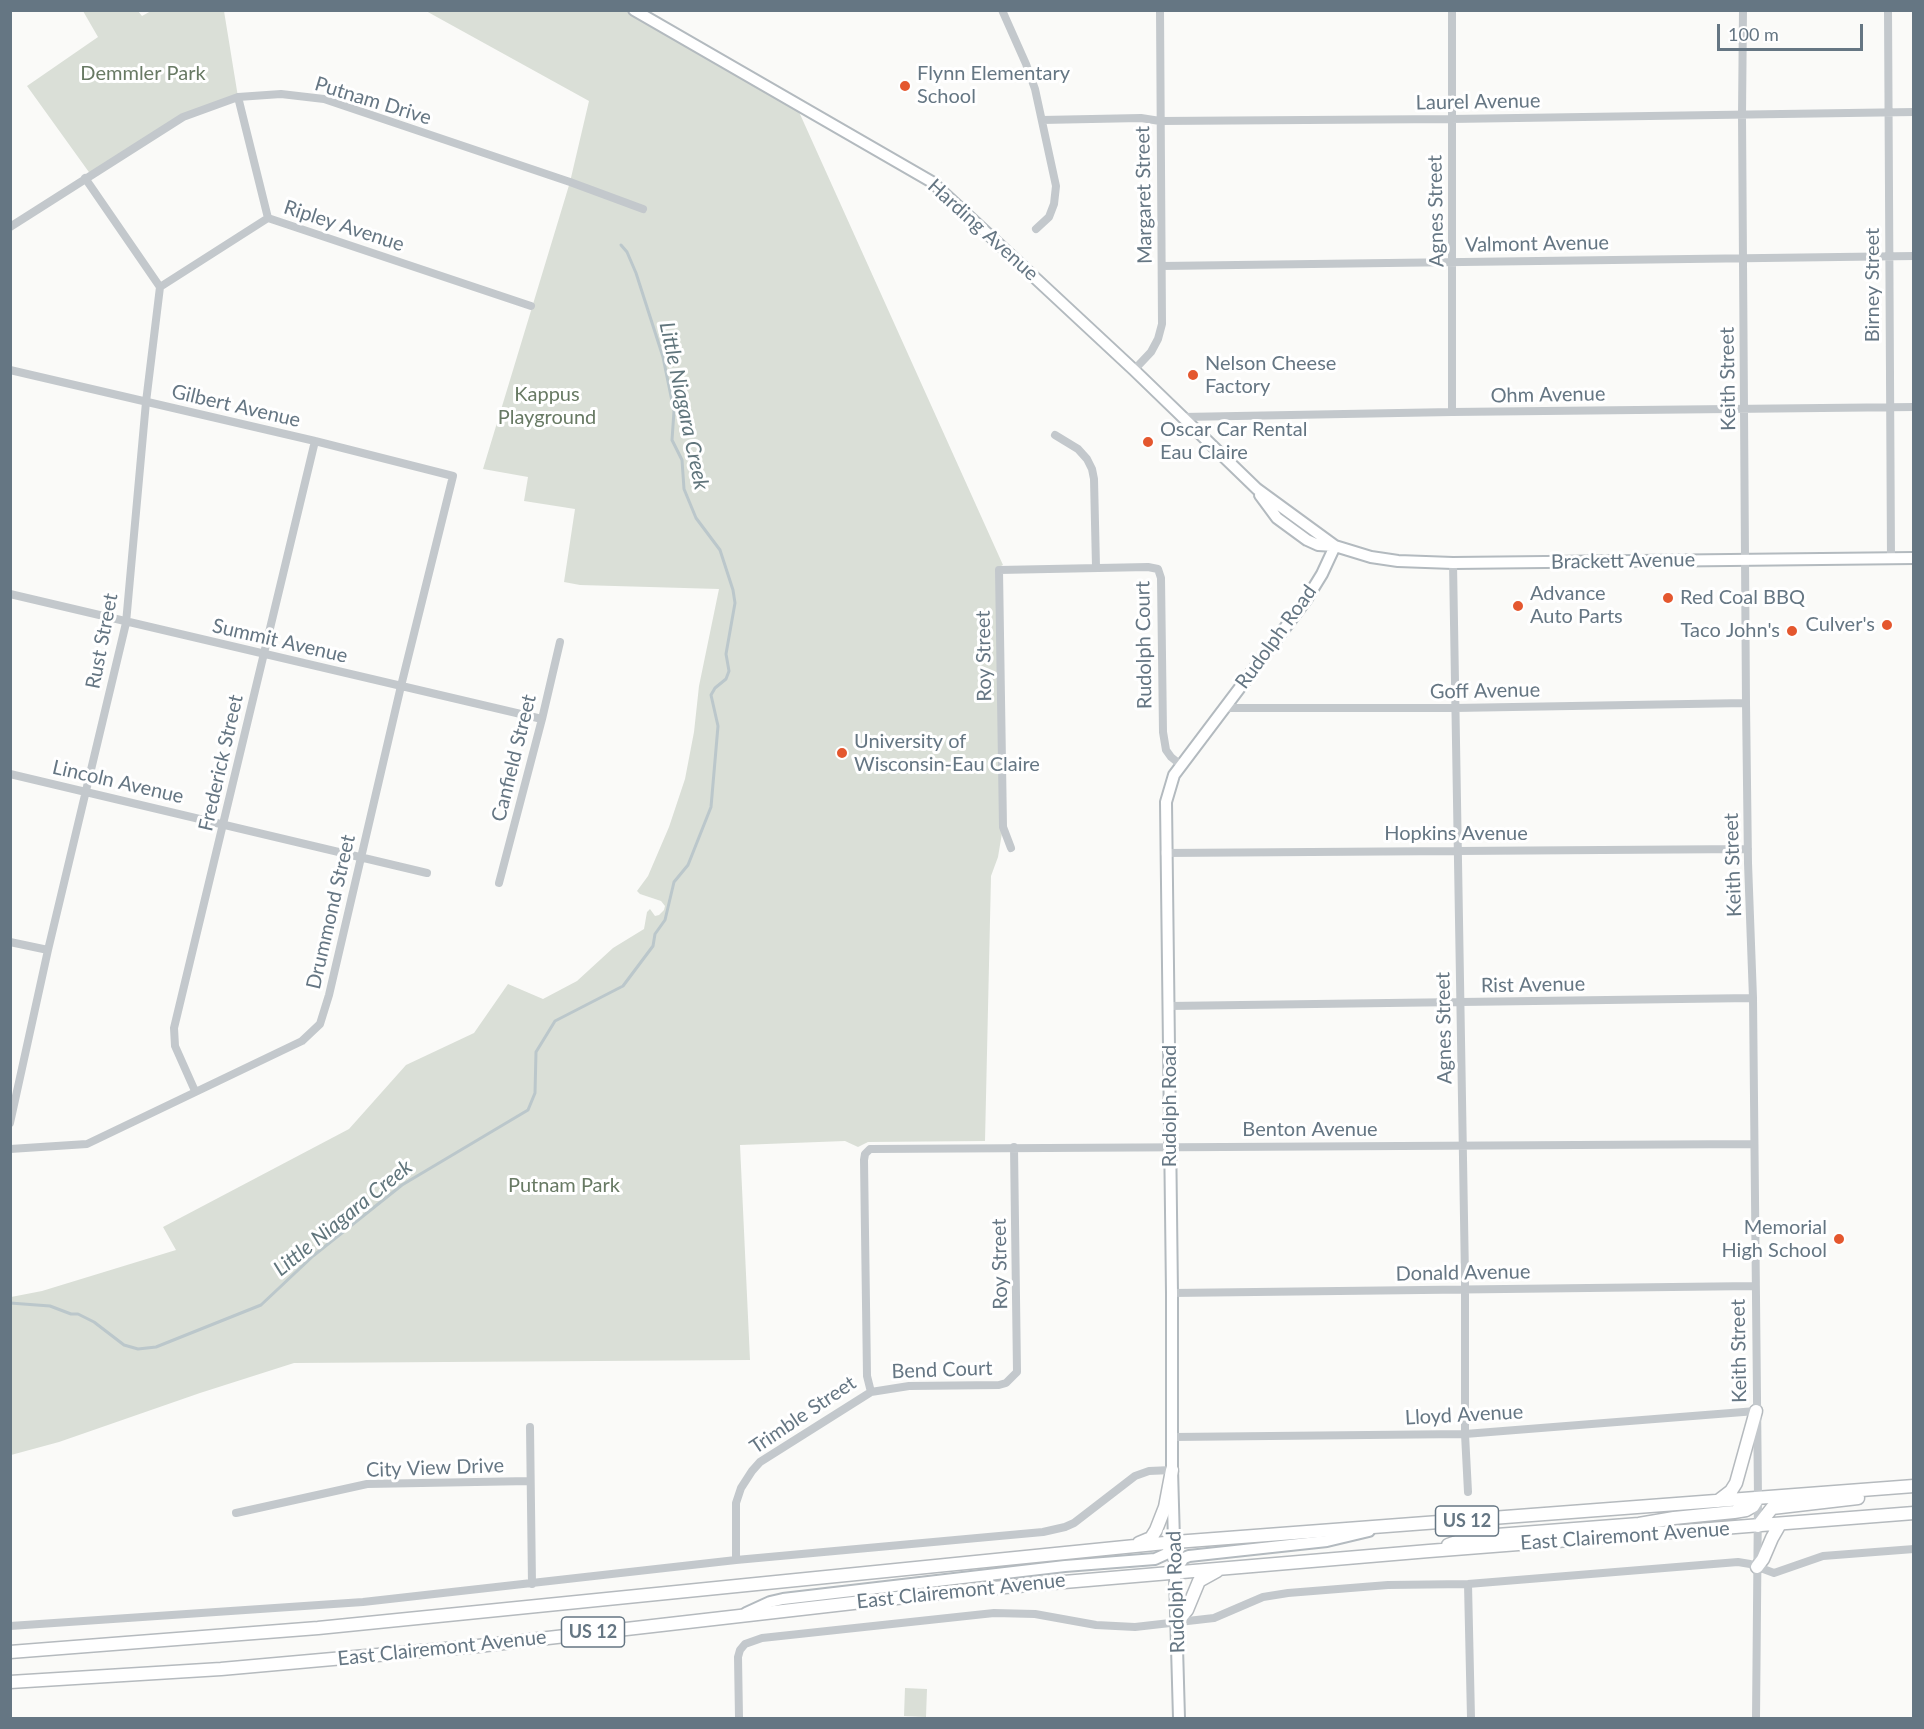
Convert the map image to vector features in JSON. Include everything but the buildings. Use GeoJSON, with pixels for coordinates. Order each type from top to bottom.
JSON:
{"type":"FeatureCollection","features":[{"type":"Feature","properties":{"kind":"main road"},"geometry":{"type":"LineString","coordinates":[[1716,1502],[1725,1496],[1736,1483],[1756,1411]]}},
{"type":"Feature","properties":{"kind":"main road"},"geometry":{"type":"LineString","coordinates":[[1123,1548],[1151,1538],[1164,1507],[1172,1470]]}},
{"type":"Feature","properties":{"kind":"main road"},"geometry":{"type":"LineString","coordinates":[[1758,1526],[1772,1508],[1882,1496],[1914,1486]]}},
{"type":"Feature","properties":{"kind":"main road","name":"East Clairemont Avenue"},"geometry":{"type":"LineString","coordinates":[[10,1652],[318,1628],[1175,1542],[1914,1486]]}},
{"type":"Feature","properties":{"kind":"main road"},"geometry":{"type":"LineString","coordinates":[[1429,1551],[1471,1537],[1639,1524],[1740,1511],[1753,1506],[1758,1498]]}},
{"type":"Feature","properties":{"kind":"main road","name":"East Clairemont Avenue"},"geometry":{"type":"LineString","coordinates":[[10,1682],[221,1669],[454,1648],[958,1591],[1175,1571],[1914,1513]]}},
{"type":"Feature","properties":{"kind":"main road"},"geometry":{"type":"LineString","coordinates":[[1757,1567],[1780,1524]]}},
{"type":"Feature","properties":{"kind":"main road"},"geometry":{"type":"LineString","coordinates":[[1177,1622],[1187,1610],[1199,1581],[1212,1573],[1231,1567]]}},
{"type":"Feature","properties":{"kind":"street","name":"Harding Avenue"},"geometry":{"type":"LineString","coordinates":[[634,10],[932,182],[1134,370],[1257,489],[1335,546]]}},
{"type":"Feature","properties":{"kind":"street"},"geometry":{"type":"LineString","coordinates":[[1002,10],[1026,64],[1042,120],[1056,186],[1054,204],[1049,217],[1036,229]]}},
{"type":"Feature","properties":{"kind":"street","name":"Margaret Street"},"geometry":{"type":"LineString","coordinates":[[1134,370],[1158,339],[1162,324],[1160,10]]}},
{"type":"Feature","properties":{"kind":"street","name":"Agnes Street"},"geometry":{"type":"LineString","coordinates":[[1452,10],[1452,412]]}},
{"type":"Feature","properties":{"kind":"street","name":"Keith Street"},"geometry":{"type":"LineString","coordinates":[[1743,10],[1746,703],[1753,998],[1758,1498],[1756,1719]]}},
{"type":"Feature","properties":{"kind":"street","name":"Birney Street"},"geometry":{"type":"LineString","coordinates":[[1888,10],[1891,559]]}},
{"type":"Feature","properties":{"kind":"street","name":"Putnam Drive"},"geometry":{"type":"LineString","coordinates":[[10,227],[183,117],[238,97],[280,94],[324,99],[643,209]]}},
{"type":"Feature","properties":{"kind":"street"},"geometry":{"type":"LineString","coordinates":[[238,97],[268,219]]}},
{"type":"Feature","properties":{"kind":"street","name":"Laurel Avenue"},"geometry":{"type":"LineString","coordinates":[[1042,120],[1141,118],[1160,121],[1914,112]]}},
{"type":"Feature","properties":{"kind":"street"},"geometry":{"type":"LineString","coordinates":[[85,178],[160,287]]}},
{"type":"Feature","properties":{"kind":"street","name":"Ripley Avenue"},"geometry":{"type":"LineString","coordinates":[[160,287],[268,219],[531,306]]}},
{"type":"Feature","properties":{"kind":"street","name":"Valmont Avenue"},"geometry":{"type":"LineString","coordinates":[[1162,266],[1914,256]]}},
{"type":"Feature","properties":{"kind":"street","name":"Rust Street"},"geometry":{"type":"LineString","coordinates":[[10,1123],[48,950],[126,623],[146,402],[160,287]]}},
{"type":"Feature","properties":{"kind":"street","name":"Gilbert Avenue"},"geometry":{"type":"LineString","coordinates":[[10,370],[315,441],[453,476]]}},
{"type":"Feature","properties":{"kind":"street","name":"Ohm Avenue"},"geometry":{"type":"LineString","coordinates":[[1183,417],[1914,407]]}},
{"type":"Feature","properties":{"kind":"street"},"geometry":{"type":"LineString","coordinates":[[1055,435],[1078,449],[1092,469],[1096,567]]}},
{"type":"Feature","properties":{"kind":"street","name":"Frederick Street"},"geometry":{"type":"LineString","coordinates":[[195,1091],[175,1046],[174,1028],[315,441]]}},
{"type":"Feature","properties":{"kind":"street","name":"Drummond Street"},"geometry":{"type":"LineString","coordinates":[[10,1149],[87,1144],[302,1041],[320,1024],[329,995],[453,476]]}},
{"type":"Feature","properties":{"kind":"street","name":"Brackett Avenue"},"geometry":{"type":"LineString","coordinates":[[1335,546],[1384,559],[1453,563],[1914,558]]}},
{"type":"Feature","properties":{"kind":"street","name":"Rudolph Road"},"geometry":{"type":"LineString","coordinates":[[1179,1719],[1172,1470],[1166,802],[1170,784],[1181,765],[1310,594],[1326,568],[1335,546]]}},
{"type":"Feature","properties":{"kind":"street","name":"Agnes Street"},"geometry":{"type":"LineString","coordinates":[[1453,563],[1465,1289],[1465,1434],[1468,1492]]}},
{"type":"Feature","properties":{"kind":"street","name":"Rudolph Court"},"geometry":{"type":"LineString","coordinates":[[999,570],[1096,567],[1158,569],[1161,578],[1162,732],[1166,750],[1181,765]]}},
{"type":"Feature","properties":{"kind":"street","name":"Roy Street"},"geometry":{"type":"LineString","coordinates":[[999,570],[1003,826],[1011,848]]}},
{"type":"Feature","properties":{"kind":"street","name":"Summit Avenue"},"geometry":{"type":"LineString","coordinates":[[10,594],[542,719]]}},
{"type":"Feature","properties":{"kind":"street","name":"Canfield Street"},"geometry":{"type":"LineString","coordinates":[[499,882],[560,642]]}},
{"type":"Feature","properties":{"kind":"street","name":"Goff Avenue"},"geometry":{"type":"LineString","coordinates":[[1224,708],[1455,708],[1746,703]]}},
{"type":"Feature","properties":{"kind":"street","name":"Lincoln Avenue"},"geometry":{"type":"LineString","coordinates":[[10,774],[427,873]]}},
{"type":"Feature","properties":{"kind":"street","name":"Hopkins Avenue"},"geometry":{"type":"LineString","coordinates":[[1165,852],[1748,849]]}},
{"type":"Feature","properties":{"kind":"street"},"geometry":{"type":"LineString","coordinates":[[10,942],[48,950]]}},
{"type":"Feature","properties":{"kind":"street","name":"Rist Avenue"},"geometry":{"type":"LineString","coordinates":[[1169,1005],[1753,998]]}},
{"type":"Feature","properties":{"kind":"street","name":"Benton Avenue"},"geometry":{"type":"LineString","coordinates":[[867,1150],[874,1148],[1014,1147],[1462,1147],[1754,1144]]}},
{"type":"Feature","properties":{"kind":"street","name":"Roy Street"},"geometry":{"type":"LineString","coordinates":[[1013,1378],[1018,1365],[1014,1147]]}},
{"type":"Feature","properties":{"kind":"street","name":"Trimble Street"},"geometry":{"type":"LineString","coordinates":[[736,1560],[736,1503],[741,1488],[752,1471],[760,1462],[871,1392],[867,1376],[864,1158],[867,1150]]}},
{"type":"Feature","properties":{"kind":"street","name":"Donald Avenue"},"geometry":{"type":"LineString","coordinates":[[1172,1293],[1755,1286]]}},
{"type":"Feature","properties":{"kind":"street","name":"Bend Court"},"geometry":{"type":"LineString","coordinates":[[871,1392],[909,1386],[999,1386],[1013,1378]]}},
{"type":"Feature","properties":{"kind":"street","name":"Lloyd Avenue"},"geometry":{"type":"LineString","coordinates":[[1173,1437],[1465,1434],[1756,1411]]}},
{"type":"Feature","properties":{"kind":"street"},"geometry":{"type":"LineString","coordinates":[[530,1427],[532,1584]]}},
{"type":"Feature","properties":{"kind":"street"},"geometry":{"type":"LineString","coordinates":[[10,1626],[291,1608],[532,1584],[736,1560],[1057,1529],[1084,1517],[1136,1476],[1149,1471],[1172,1470]]}},
{"type":"Feature","properties":{"kind":"street","name":"City View Drive"},"geometry":{"type":"LineString","coordinates":[[236,1513],[367,1484],[530,1481]]}},
{"type":"Feature","properties":{"kind":"street"},"geometry":{"type":"LineString","coordinates":[[1175,1571],[1184,1558],[1189,1556],[1328,1541],[1386,1527]]}},
{"type":"Feature","properties":{"kind":"street"},"geometry":{"type":"LineString","coordinates":[[743,1614],[783,1599],[1065,1566],[1155,1559],[1166,1554],[1175,1542]]}},
{"type":"Feature","properties":{"kind":"street"},"geometry":{"type":"LineString","coordinates":[[739,1719],[738,1657],[745,1644],[762,1638],[994,1613],[1035,1614],[1135,1627],[1214,1618],[1263,1598],[1288,1593],[1388,1585],[1468,1584],[1738,1562],[1774,1574],[1829,1555],[1914,1549]]}},
{"type":"Feature","properties":{"kind":"street"},"geometry":{"type":"LineString","coordinates":[[1468,1584],[1471,1719]]}},
{"type":"Feature","properties":{"kind":"green space","name":"Demmler Park"},"geometry":{"type":"Polygon","coordinates":[[[83,11],[138,11],[142,16],[151,11],[224,11],[238,97],[183,117],[91,175],[27,86],[98,37],[83,11]]]}},
{"type":"Feature","properties":{"kind":"green space","name":"Putnam Park"},"geometry":{"type":"Polygon","coordinates":[[[426,11],[634,11],[795,103],[1003,565],[999,567],[1003,827],[998,857],[991,876],[985,1141],[868,1142],[858,1147],[845,1141],[740,1145],[750,1360],[294,1363],[59,1442],[11,1455],[11,1297],[42,1291],[176,1250],[163,1227],[349,1129],[406,1065],[474,1033],[508,984],[543,999],[577,981],[613,948],[644,929],[647,912],[650,909],[655,916],[664,910],[665,906],[661,901],[637,891],[648,876],[669,827],[685,779],[694,732],[699,686],[719,589],[580,585],[564,582],[575,509],[524,501],[528,477],[483,469],[570,182],[589,101],[426,11]]]}},
{"type":"Feature","properties":{"kind":"green space"},"geometry":{"type":"Polygon","coordinates":[[[905,1688],[927,1689],[926,1717],[904,1716],[905,1688]]]}},
{"type":"Feature","properties":{"kind":"waterway","name":"Little Niagara Creek"},"geometry":{"type":"LineString","coordinates":[[10,1303],[50,1306],[71,1314],[78,1314],[94,1322],[124,1345],[138,1349],[156,1347],[261,1305],[313,1256],[402,1185],[528,1110],[535,1093],[536,1052],[555,1021],[623,986],[653,946],[655,934],[665,920],[674,882],[688,865],[711,807],[718,726],[711,695],[715,688],[726,679],[729,671],[726,654],[735,603],[720,550],[696,518],[684,489],[682,460],[672,440],[674,411],[663,357],[636,273],[627,252],[621,245]]}},
{"type":"Feature","properties":{"kind":"place","name":"Flynn Elementary School"},"geometry":{"type":"Point","coordinates":[905,86]}},
{"type":"Feature","properties":{"kind":"place","name":"Nelson Cheese Factory"},"geometry":{"type":"Point","coordinates":[1193,375]}},
{"type":"Feature","properties":{"kind":"place","name":"Oscar Car Rental Eau Claire"},"geometry":{"type":"Point","coordinates":[1148,442]}},
{"type":"Feature","properties":{"kind":"place","name":"Red Coal BBQ"},"geometry":{"type":"Point","coordinates":[1668,598]}},
{"type":"Feature","properties":{"kind":"place","name":"Advance Auto Parts"},"geometry":{"type":"Point","coordinates":[1518,606]}},
{"type":"Feature","properties":{"kind":"place","name":"Culver's"},"geometry":{"type":"Point","coordinates":[1887,625]}},
{"type":"Feature","properties":{"kind":"place","name":"Taco John's"},"geometry":{"type":"Point","coordinates":[1792,631]}},
{"type":"Feature","properties":{"kind":"place","name":"University of Wisconsin-Eau Claire"},"geometry":{"type":"Point","coordinates":[842,753]}},
{"type":"Feature","properties":{"kind":"place","name":"Memorial High School"},"geometry":{"type":"Point","coordinates":[1839,1239]}},
{"type":"Feature","properties":{"kind":"park label","name":"Kappus Playground"},"geometry":{"type":"Point","coordinates":[547,406]}}]}
